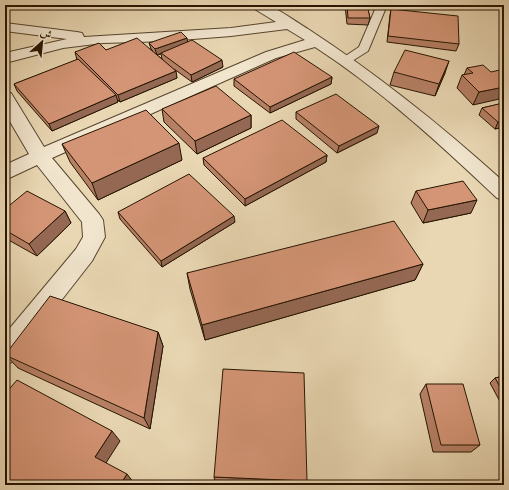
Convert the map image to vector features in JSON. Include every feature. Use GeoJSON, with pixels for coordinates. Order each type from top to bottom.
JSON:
{"type":"FeatureCollection","features":[{"type":"Feature","properties":{"kind":"street"},"geometry":{"type":"LineString","coordinates":[[258,5],[318,41],[380,86],[504,193]]}},
{"type":"Feature","properties":{"kind":"street"},"geometry":{"type":"LineString","coordinates":[[5,58],[63,44],[103,39],[168,37],[231,32],[290,24]]}},
{"type":"Feature","properties":{"kind":"street"},"geometry":{"type":"LineString","coordinates":[[5,27],[103,39]]}},
{"type":"Feature","properties":{"kind":"street"},"geometry":{"type":"LineString","coordinates":[[5,173],[40,156],[271,55],[318,41]]}},
{"type":"Feature","properties":{"kind":"street"},"geometry":{"type":"LineString","coordinates":[[5,97],[40,156],[62,185],[92,220],[94,237],[84,255],[5,353]]}},
{"type":"Feature","properties":{"kind":"lane"},"geometry":{"type":"LineString","coordinates":[[345,61],[364,49],[382,5]]}},
{"type":"Feature","properties":{"kind":"building"},"geometry":{"type":"Polygon","coordinates":[[[347,5],[367,5],[370,18],[348,18],[347,5]]]}},
{"type":"Feature","properties":{"kind":"building"},"geometry":{"type":"Polygon","coordinates":[[[391,9],[458,16],[459,44],[388,36],[391,9]]]}},
{"type":"Feature","properties":{"kind":"building"},"geometry":{"type":"Polygon","coordinates":[[[181,32],[187,38],[155,49],[149,43],[181,32]]]}},
{"type":"Feature","properties":{"kind":"building"},"geometry":{"type":"Polygon","coordinates":[[[137,38],[176,71],[118,95],[75,52],[99,43],[106,50],[137,38]]]}},
{"type":"Feature","properties":{"kind":"building"},"geometry":{"type":"Polygon","coordinates":[[[192,40],[222,60],[191,75],[161,53],[192,40]]]}},
{"type":"Feature","properties":{"kind":"building"},"geometry":{"type":"Polygon","coordinates":[[[405,50],[449,61],[439,84],[394,72],[405,50]]]}},
{"type":"Feature","properties":{"kind":"building"},"geometry":{"type":"Polygon","coordinates":[[[294,52],[332,77],[270,107],[234,79],[294,52]]]}},
{"type":"Feature","properties":{"kind":"building"},"geometry":{"type":"Polygon","coordinates":[[[78,59],[116,95],[49,124],[14,84],[78,59]]]}},
{"type":"Feature","properties":{"kind":"building"},"geometry":{"type":"Polygon","coordinates":[[[483,65],[491,72],[504,69],[504,87],[479,92],[462,75],[473,73],[467,68],[483,65]]]}},
{"type":"Feature","properties":{"kind":"building"},"geometry":{"type":"Polygon","coordinates":[[[216,86],[251,115],[195,141],[162,109],[216,86]]]}},
{"type":"Feature","properties":{"kind":"building"},"geometry":{"type":"Polygon","coordinates":[[[336,94],[379,126],[339,146],[296,112],[336,94]]]}},
{"type":"Feature","properties":{"kind":"building"},"geometry":{"type":"Polygon","coordinates":[[[503,103],[504,121],[498,122],[482,108],[503,103]]]}},
{"type":"Feature","properties":{"kind":"building"},"geometry":{"type":"Polygon","coordinates":[[[146,110],[179,143],[92,183],[62,144],[146,110]]]}},
{"type":"Feature","properties":{"kind":"building"},"geometry":{"type":"Polygon","coordinates":[[[282,120],[327,155],[245,199],[203,158],[282,120]]]}},
{"type":"Feature","properties":{"kind":"building"},"geometry":{"type":"Polygon","coordinates":[[[189,174],[234,216],[161,261],[118,212],[189,174]]]}},
{"type":"Feature","properties":{"kind":"building"},"geometry":{"type":"Polygon","coordinates":[[[463,181],[477,200],[428,210],[416,191],[463,181]]]}},
{"type":"Feature","properties":{"kind":"building"},"geometry":{"type":"Polygon","coordinates":[[[27,191],[65,211],[29,244],[5,230],[5,209],[27,191]]]}},
{"type":"Feature","properties":{"kind":"building"},"geometry":{"type":"Polygon","coordinates":[[[394,221],[423,264],[202,325],[187,273],[394,221]]]}},
{"type":"Feature","properties":{"kind":"building"},"geometry":{"type":"Polygon","coordinates":[[[50,296],[158,332],[144,418],[5,355],[50,296]]]}},
{"type":"Feature","properties":{"kind":"building"},"geometry":{"type":"Polygon","coordinates":[[[223,369],[304,373],[307,481],[214,477],[223,369]]]}},
{"type":"Feature","properties":{"kind":"building"},"geometry":{"type":"Polygon","coordinates":[[[504,376],[504,394],[495,378],[504,376]]]}},
{"type":"Feature","properties":{"kind":"building"},"geometry":{"type":"Polygon","coordinates":[[[17,380],[112,431],[95,457],[127,474],[120,485],[5,485],[5,394],[17,380]]]}},
{"type":"Feature","properties":{"kind":"building"},"geometry":{"type":"Polygon","coordinates":[[[426,384],[463,384],[480,445],[441,445],[426,384]]]}}]}
